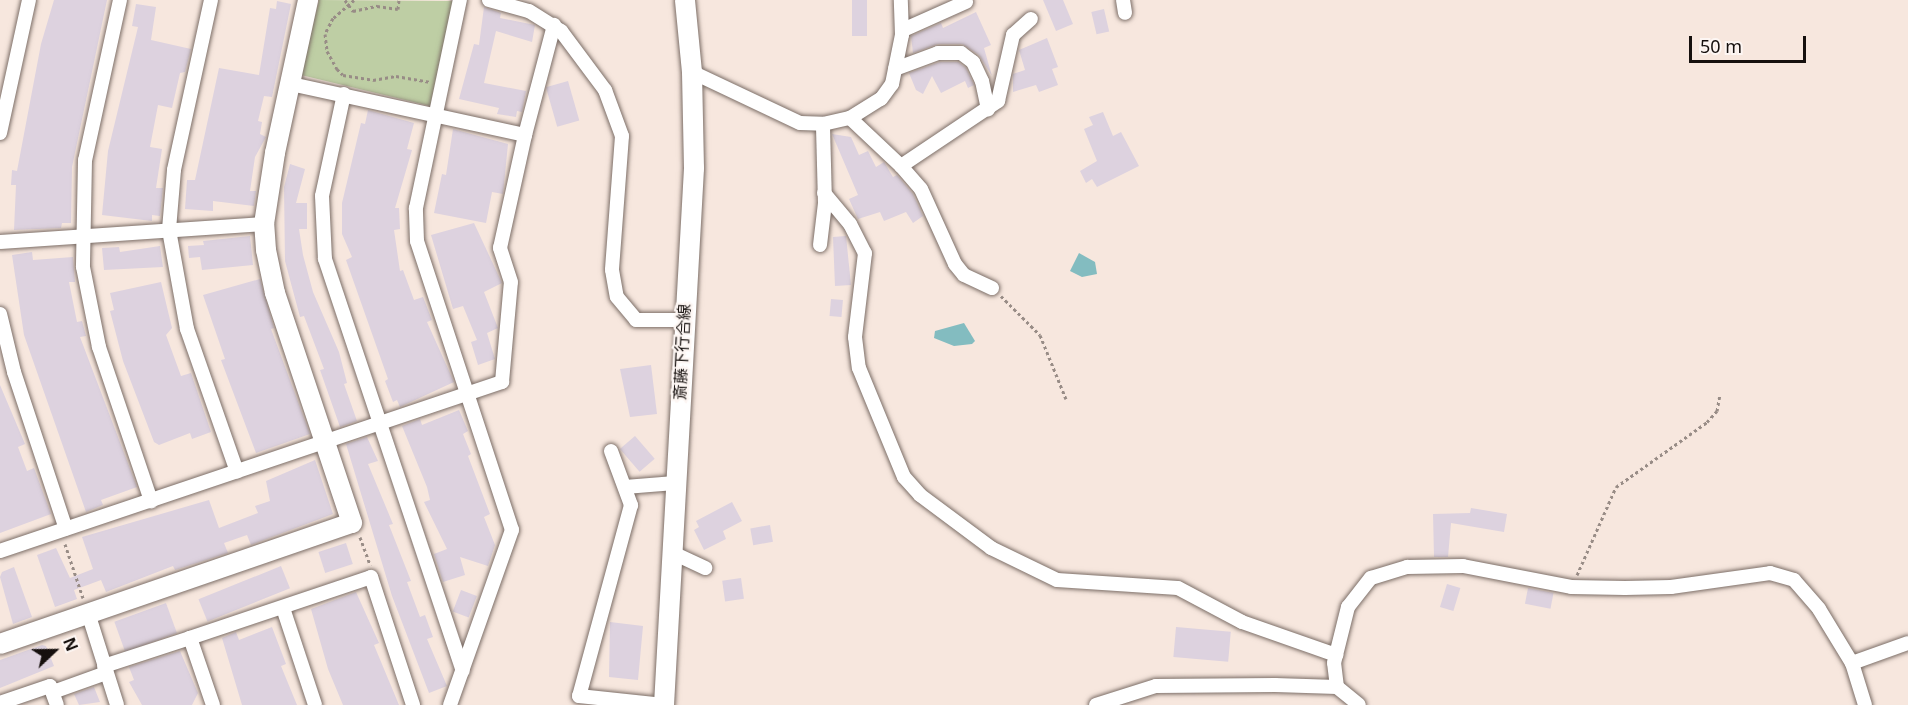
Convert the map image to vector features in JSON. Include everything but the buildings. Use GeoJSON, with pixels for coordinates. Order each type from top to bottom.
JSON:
{"type":"FeatureCollection","features":[{"type":"Feature","properties":{"kind":"street"},"geometry":{"type":"LineString","coordinates":[[0,133],[29,0]]}},
{"type":"Feature","properties":{"kind":"street"},"geometry":{"type":"LineString","coordinates":[[120,0],[85,160],[82,236],[91,318],[152,501]]}},
{"type":"Feature","properties":{"kind":"street"},"geometry":{"type":"LineString","coordinates":[[211,0],[174,170],[169,230],[187,330],[237,471]]}},
{"type":"Feature","properties":{"kind":"street"},"geometry":{"type":"LineString","coordinates":[[0,644],[89,616],[352,523],[275,293],[264,224],[308,0]]}},
{"type":"Feature","properties":{"kind":"street"},"geometry":{"type":"LineString","coordinates":[[450,705],[464,671],[512,530],[465,395],[417,240],[416,208],[434,113],[460,0]]}},
{"type":"Feature","properties":{"kind":"street"},"geometry":{"type":"LineString","coordinates":[[489,0],[529,11],[554,25],[592,68],[617,114],[622,136],[612,270],[617,297],[636,320],[684,320]]}},
{"type":"Feature","properties":{"kind":"street","name":"斎藤下行合線"},"geometry":{"type":"LineString","coordinates":[[664,705],[694,168],[692,72],[685,0]]}},
{"type":"Feature","properties":{"kind":"street"},"geometry":{"type":"LineString","coordinates":[[692,72],[791,120],[823,124],[850,118],[881,99],[896,69],[903,30],[901,0]]}},
{"type":"Feature","properties":{"kind":"street"},"geometry":{"type":"LineString","coordinates":[[903,30],[966,2]]}},
{"type":"Feature","properties":{"kind":"street"},"geometry":{"type":"LineString","coordinates":[[901,166],[998,101],[1013,35],[1031,19]]}},
{"type":"Feature","properties":{"kind":"street"},"geometry":{"type":"LineString","coordinates":[[0,551],[502,382],[511,282],[500,248],[525,135],[554,25]]}},
{"type":"Feature","properties":{"kind":"street"},"geometry":{"type":"LineString","coordinates":[[896,69],[938,53],[961,53],[973,62],[982,81],[988,109]]}},
{"type":"Feature","properties":{"kind":"street"},"geometry":{"type":"LineString","coordinates":[[291,84],[434,113],[525,135]]}},
{"type":"Feature","properties":{"kind":"street"},"geometry":{"type":"LineString","coordinates":[[344,94],[322,196],[321,235],[329,276],[464,671]]}},
{"type":"Feature","properties":{"kind":"street"},"geometry":{"type":"LineString","coordinates":[[850,118],[901,166],[921,189],[955,264],[964,275],[992,288]]}},
{"type":"Feature","properties":{"kind":"street"},"geometry":{"type":"LineString","coordinates":[[820,245],[824,193],[823,124]]}},
{"type":"Feature","properties":{"kind":"street"},"geometry":{"type":"LineString","coordinates":[[824,193],[850,224],[865,253],[855,338],[859,368],[904,477],[920,495],[991,548],[1057,580],[1178,588],[1242,622],[1336,655]]}},
{"type":"Feature","properties":{"kind":"street"},"geometry":{"type":"LineString","coordinates":[[0,242],[264,224]]}},
{"type":"Feature","properties":{"kind":"street"},"geometry":{"type":"LineString","coordinates":[[0,314],[14,372],[63,530]]}},
{"type":"Feature","properties":{"kind":"street"},"geometry":{"type":"LineString","coordinates":[[611,451],[631,505],[579,696],[664,705]]}},
{"type":"Feature","properties":{"kind":"street"},"geometry":{"type":"LineString","coordinates":[[624,487],[675,483]]}},
{"type":"Feature","properties":{"kind":"street"},"geometry":{"type":"LineString","coordinates":[[671,552],[705,568]]}},
{"type":"Feature","properties":{"kind":"street"},"geometry":{"type":"LineString","coordinates":[[1337,687],[1336,655],[1348,607],[1356,593],[1371,578],[1407,567],[1463,566],[1571,587],[1671,587],[1770,573],[1794,580],[1819,609],[1852,663],[1865,705]]}},
{"type":"Feature","properties":{"kind":"street"},"geometry":{"type":"LineString","coordinates":[[0,703],[51,686],[55,698],[105,670],[190,638],[371,577],[413,705]]}},
{"type":"Feature","properties":{"kind":"street"},"geometry":{"type":"LineString","coordinates":[[283,608],[315,705]]}},
{"type":"Feature","properties":{"kind":"street"},"geometry":{"type":"LineString","coordinates":[[89,616],[117,705]]}},
{"type":"Feature","properties":{"kind":"street"},"geometry":{"type":"LineString","coordinates":[[190,638],[213,705]]}},
{"type":"Feature","properties":{"kind":"street"},"geometry":{"type":"LineString","coordinates":[[1852,663],[1908,643]]}},
{"type":"Feature","properties":{"kind":"street"},"geometry":{"type":"LineString","coordinates":[[1096,705],[1156,686],[1337,687],[1359,705]]}},
{"type":"Feature","properties":{"kind":"path"},"geometry":{"type":"LineString","coordinates":[[345,0],[353,11],[377,6],[398,9],[399,0]]}},
{"type":"Feature","properties":{"kind":"path"},"geometry":{"type":"LineString","coordinates":[[354,0],[333,18],[325,34],[327,51],[343,75],[373,80],[396,76],[441,84]]}},
{"type":"Feature","properties":{"kind":"path"},"geometry":{"type":"LineString","coordinates":[[992,288],[1040,335],[1066,399]]}},
{"type":"Feature","properties":{"kind":"path"},"geometry":{"type":"LineString","coordinates":[[1571,587],[1616,488],[1707,422],[1717,411],[1720,394]]}},
{"type":"Feature","properties":{"kind":"path"},"geometry":{"type":"LineString","coordinates":[[352,523],[371,577]]}},
{"type":"Feature","properties":{"kind":"path"},"geometry":{"type":"LineString","coordinates":[[63,530],[89,616]]}},
{"type":"Feature","properties":{"kind":"green space"},"geometry":{"type":"Polygon","coordinates":[[[319,0],[453,1],[430,106],[301,75],[319,0]]]}},
{"type":"Feature","properties":{"kind":"water"},"geometry":{"type":"Polygon","coordinates":[[[1079,253],[1095,262],[1097,274],[1082,277],[1070,271],[1079,253]]]}},
{"type":"Feature","properties":{"kind":"water"},"geometry":{"type":"Polygon","coordinates":[[[964,323],[975,341],[972,344],[954,346],[934,338],[935,331],[964,323]]]}}]}
